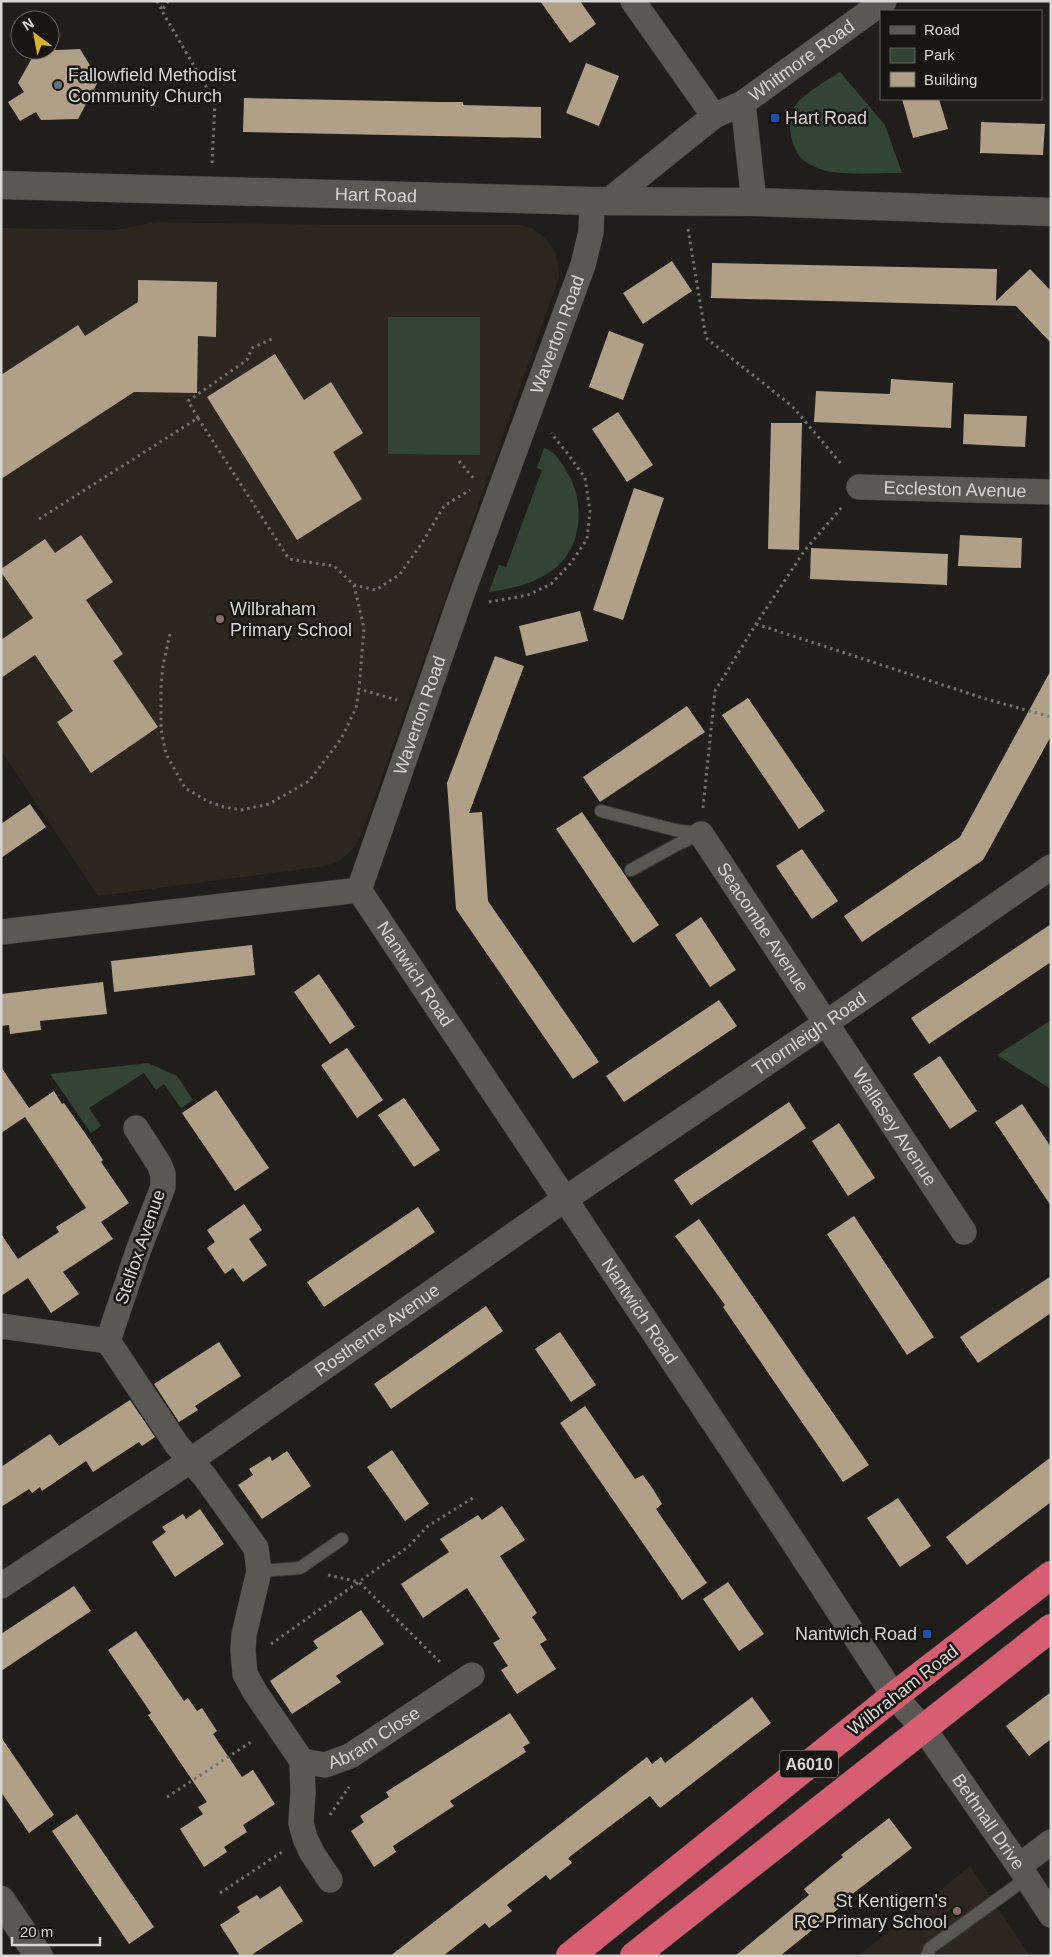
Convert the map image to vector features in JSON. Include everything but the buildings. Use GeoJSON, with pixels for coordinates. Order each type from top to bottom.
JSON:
{"type":"FeatureCollection","features":[{"type":"Feature","properties":{"kind":"highway","name":"Wilbraham Road"},"geometry":{"type":"LineString","coordinates":[[570,1956],[894,1696],[1051,1575]]}},
{"type":"Feature","properties":{"kind":"highway","name":"A6010"},"geometry":{"type":"LineString","coordinates":[[634,1956],[1051,1628]]}},
{"type":"Feature","properties":{"kind":"street"},"geometry":{"type":"LineString","coordinates":[[633,1],[714,116]]}},
{"type":"Feature","properties":{"kind":"street","name":"Whitmore Road"},"geometry":{"type":"LineString","coordinates":[[600,201],[714,116],[743,103],[884,1]]}},
{"type":"Feature","properties":{"kind":"street","name":"Whitmore Road"},"geometry":{"type":"LineString","coordinates":[[743,103],[754,202]]}},
{"type":"Feature","properties":{"kind":"street","name":"Hart Road"},"geometry":{"type":"LineString","coordinates":[[1,185],[600,201],[754,202],[1051,212]]}},
{"type":"Feature","properties":{"kind":"street","name":"Waverton Road"},"geometry":{"type":"LineString","coordinates":[[359,890],[462,594],[583,264],[600,201]]}},
{"type":"Feature","properties":{"kind":"street","name":"Eccleston Avenue"},"geometry":{"type":"LineString","coordinates":[[860,486],[1051,492]]}},
{"type":"Feature","properties":{"kind":"street","name":"Seacombe Avenue"},"geometry":{"type":"LineString","coordinates":[[701,834],[826,1023]]}},
{"type":"Feature","properties":{"kind":"street","name":"Thornleigh Road"},"geometry":{"type":"LineString","coordinates":[[565,1199],[826,1023],[1051,867]]}},
{"type":"Feature","properties":{"kind":"street"},"geometry":{"type":"LineString","coordinates":[[1,932],[359,890]]}},
{"type":"Feature","properties":{"kind":"street","name":"Nantwich Road"},"geometry":{"type":"LineString","coordinates":[[359,890],[894,1696],[924,1729]]}},
{"type":"Feature","properties":{"kind":"street","name":"Wallasey Avenue"},"geometry":{"type":"LineString","coordinates":[[826,1023],[964,1232]]}},
{"type":"Feature","properties":{"kind":"street","name":"Stelfox Avenue"},"geometry":{"type":"LineString","coordinates":[[108,1341],[138,1252],[163,1187],[159,1164],[136,1128]]}},
{"type":"Feature","properties":{"kind":"street","name":"Rostherne Avenue"},"geometry":{"type":"LineString","coordinates":[[1,1586],[190,1461],[565,1199]]}},
{"type":"Feature","properties":{"kind":"street"},"geometry":{"type":"LineString","coordinates":[[1,1326],[108,1341],[177,1445],[205,1477],[256,1548],[259,1571],[244,1635],[245,1674],[302,1761]]}},
{"type":"Feature","properties":{"kind":"street","name":"Abram Close"},"geometry":{"type":"LineString","coordinates":[[330,1880],[308,1846],[301,1822],[303,1792],[302,1761],[325,1765],[350,1756],[467,1679]]}},
{"type":"Feature","properties":{"kind":"street","name":"Bethnall Drive"},"geometry":{"type":"LineString","coordinates":[[924,1729],[1051,1915]]}},
{"type":"Feature","properties":{"kind":"street"},"geometry":{"type":"LineString","coordinates":[[1023,1872],[1051,1842]]}},
{"type":"Feature","properties":{"kind":"street"},"geometry":{"type":"LineString","coordinates":[[1,1900],[39,1956]]}},
{"type":"Feature","properties":{"kind":"lane"},"geometry":{"type":"LineString","coordinates":[[601,811],[675,830],[701,834]]}},
{"type":"Feature","properties":{"kind":"lane"},"geometry":{"type":"LineString","coordinates":[[631,870],[665,850],[701,834]]}},
{"type":"Feature","properties":{"kind":"lane"},"geometry":{"type":"LineString","coordinates":[[259,1571],[300,1568],[342,1539]]}},
{"type":"Feature","properties":{"kind":"lane"},"geometry":{"type":"LineString","coordinates":[[927,1956],[930,1948],[1023,1872]]}},
{"type":"Feature","properties":{"kind":"path"},"geometry":{"type":"LineString","coordinates":[[157,1],[215,102],[210,191]]}},
{"type":"Feature","properties":{"kind":"path"},"geometry":{"type":"LineString","coordinates":[[162,11],[168,1]]}},
{"type":"Feature","properties":{"kind":"path"},"geometry":{"type":"LineString","coordinates":[[684,202],[706,338],[792,406],[860,486],[805,550],[715,691],[701,834]]}},
{"type":"Feature","properties":{"kind":"path"},"geometry":{"type":"LineString","coordinates":[[274,338],[252,348],[247,360],[188,402],[289,559],[334,566],[354,585],[376,590],[400,574],[422,543],[444,506],[472,488]]}},
{"type":"Feature","properties":{"kind":"path"},"geometry":{"type":"LineString","coordinates":[[39,519],[198,418]]}},
{"type":"Feature","properties":{"kind":"path"},"geometry":{"type":"LineString","coordinates":[[462,594],[486,603],[528,595],[551,584],[571,563],[586,539],[590,511],[585,478],[553,435],[525,422]]}},
{"type":"Feature","properties":{"kind":"path"},"geometry":{"type":"LineString","coordinates":[[459,461],[479,484]]}},
{"type":"Feature","properties":{"kind":"path"},"geometry":{"type":"LineString","coordinates":[[170,634],[163,665],[161,729],[166,754],[185,788],[208,802],[224,807],[241,810],[269,804],[309,781],[341,739],[356,708],[364,628],[354,585]]}},
{"type":"Feature","properties":{"kind":"path"},"geometry":{"type":"LineString","coordinates":[[756,624],[986,699],[1051,718]]}},
{"type":"Feature","properties":{"kind":"path"},"geometry":{"type":"LineString","coordinates":[[359,689],[423,707]]}},
{"type":"Feature","properties":{"kind":"path"},"geometry":{"type":"LineString","coordinates":[[244,1663],[408,1547],[428,1526],[476,1496]]}},
{"type":"Feature","properties":{"kind":"path"},"geometry":{"type":"LineString","coordinates":[[300,1568],[359,1582],[467,1679]]}},
{"type":"Feature","properties":{"kind":"path"},"geometry":{"type":"LineString","coordinates":[[167,1797],[278,1725]]}},
{"type":"Feature","properties":{"kind":"shaded area","name":"Wilbraham Primary School"},"geometry":{"type":"Polygon","coordinates":[[[157,222],[339,225],[522,225],[534,229],[554,249],[559,277],[361,836],[356,845],[341,860],[326,866],[98,896],[1,751],[1,228],[115,230],[157,222]]]}},
{"type":"Feature","properties":{"kind":"shaded area","name":"St Kentigern's RC Primary School"},"geometry":{"type":"Polygon","coordinates":[[[970,1866],[1030,1956],[858,1956],[970,1866]]]}},
{"type":"Feature","properties":{"kind":"green space"},"geometry":{"type":"Polygon","coordinates":[[[840,72],[885,125],[902,173],[858,174],[829,171],[808,163],[797,153],[790,133],[791,112],[809,92],[840,72]]]}},
{"type":"Feature","properties":{"kind":"green space"},"geometry":{"type":"Polygon","coordinates":[[[388,317],[480,317],[480,455],[388,454],[388,317]]]}},
{"type":"Feature","properties":{"kind":"green space"},"geometry":{"type":"Polygon","coordinates":[[[544,448],[558,458],[573,485],[579,513],[574,541],[568,554],[559,565],[547,574],[519,586],[489,592],[499,565],[506,567],[542,470],[537,468],[544,448]]]}},
{"type":"Feature","properties":{"kind":"green space"},"geometry":{"type":"Polygon","coordinates":[[[1051,1020],[1051,1089],[997,1055],[1051,1020]]]}},
{"type":"Feature","properties":{"kind":"green space"},"geometry":{"type":"Polygon","coordinates":[[[148,1063],[177,1076],[193,1100],[181,1108],[164,1084],[156,1090],[144,1073],[89,1108],[101,1126],[91,1133],[50,1074],[148,1063]]]}},
{"type":"Feature","properties":{"kind":"place","name":"Fallowfield Methodist Community Church"},"geometry":{"type":"Point","coordinates":[58,85]}},
{"type":"Feature","properties":{"kind":"place","name":"Hart Road"},"geometry":{"type":"Point","coordinates":[775,118]}},
{"type":"Feature","properties":{"kind":"place","name":"Wilbraham Primary School"},"geometry":{"type":"Point","coordinates":[220,619]}},
{"type":"Feature","properties":{"kind":"place","name":"Nantwich Road"},"geometry":{"type":"Point","coordinates":[927,1634]}},
{"type":"Feature","properties":{"kind":"place","name":"St Kentigern's RC Primary School"},"geometry":{"type":"Point","coordinates":[957,1911]}}]}
